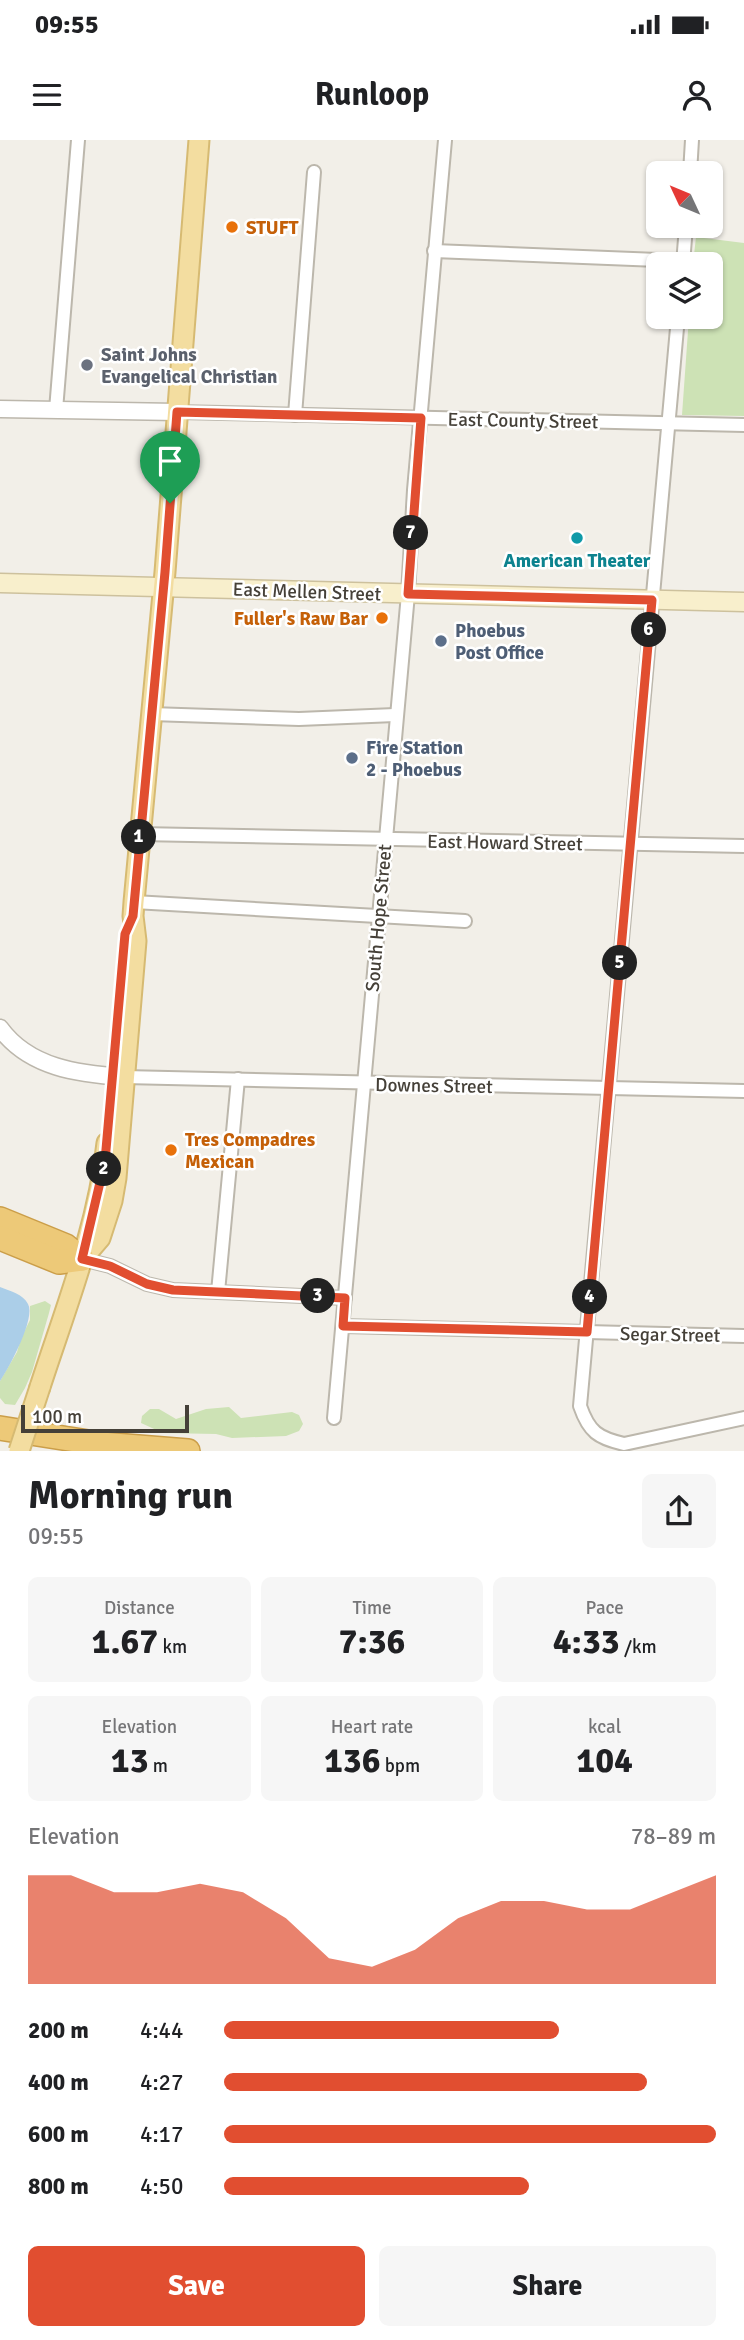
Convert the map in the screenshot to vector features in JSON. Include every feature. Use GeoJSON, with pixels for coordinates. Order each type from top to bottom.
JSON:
{"type":"FeatureCollection","features":[{"type":"Feature","properties":{"kind":"highway"},"geometry":{"type":"LineString","coordinates":[[0,1219],[66,1247],[82,1259]]}},
{"type":"Feature","properties":{"kind":"highway"},"geometry":{"type":"LineString","coordinates":[[0,1238],[59,1262],[82,1259]]}},
{"type":"Feature","properties":{"kind":"highway"},"geometry":{"type":"LineString","coordinates":[[0,1419],[107,1436],[162,1449]]}},
{"type":"Feature","properties":{"kind":"highway"},"geometry":{"type":"LineString","coordinates":[[0,1428],[88,1443],[188,1451]]}},
{"type":"Feature","properties":{"kind":"main road"},"geometry":{"type":"LineString","coordinates":[[19,1451],[82,1259],[100,1238],[116,1178],[119,1076],[136,941],[133,909],[163,587],[199,140]]}},
{"type":"Feature","properties":{"kind":"main road","name":"East Mellen Street"},"geometry":{"type":"LineString","coordinates":[[0,583],[744,602]]}},
{"type":"Feature","properties":{"kind":"street"},"geometry":{"type":"LineString","coordinates":[[56,410],[78,140]]}},
{"type":"Feature","properties":{"kind":"street","name":"South Hope Street"},"geometry":{"type":"LineString","coordinates":[[334,1418],[395,715],[408,594],[445,140]]}},
{"type":"Feature","properties":{"kind":"street"},"geometry":{"type":"LineString","coordinates":[[691,161],[692,140]]}},
{"type":"Feature","properties":{"kind":"street"},"geometry":{"type":"LineString","coordinates":[[295,415],[314,172]]}},
{"type":"Feature","properties":{"kind":"street"},"geometry":{"type":"LineString","coordinates":[[434,251],[646,260]]}},
{"type":"Feature","properties":{"kind":"street"},"geometry":{"type":"LineString","coordinates":[[677,329],[580,1406],[585,1420],[595,1434],[608,1441],[624,1444],[744,1418]]}},
{"type":"Feature","properties":{"kind":"street"},"geometry":{"type":"LineString","coordinates":[[0,410],[177,412]]}},
{"type":"Feature","properties":{"kind":"street","name":"East County Street"},"geometry":{"type":"LineString","coordinates":[[177,412],[744,425]]}},
{"type":"Feature","properties":{"kind":"street"},"geometry":{"type":"LineString","coordinates":[[151,714],[299,719],[395,715]]}},
{"type":"Feature","properties":{"kind":"street","name":"East Howard Street"},"geometry":{"type":"LineString","coordinates":[[139,834],[744,846]]}},
{"type":"Feature","properties":{"kind":"street"},"geometry":{"type":"LineString","coordinates":[[133,909],[465,921]]}},
{"type":"Feature","properties":{"kind":"street"},"geometry":{"type":"LineString","coordinates":[[0,1028],[5,1036],[31,1056],[51,1065],[74,1072],[119,1076]]}},
{"type":"Feature","properties":{"kind":"street","name":"Downes Street"},"geometry":{"type":"LineString","coordinates":[[119,1076],[364,1084],[744,1091]]}},
{"type":"Feature","properties":{"kind":"street"},"geometry":{"type":"LineString","coordinates":[[218,1292],[237,1079]]}},
{"type":"Feature","properties":{"kind":"street"},"geometry":{"type":"LineString","coordinates":[[82,1259],[110,1266],[161,1288],[345,1298]]}},
{"type":"Feature","properties":{"kind":"street","name":"Segar Street"},"geometry":{"type":"LineString","coordinates":[[343,1326],[744,1336]]}},
{"type":"Feature","properties":{"kind":"green space"},"geometry":{"type":"Polygon","coordinates":[[[696,238],[744,243],[744,416],[682,415],[688,329],[723,329],[723,252],[694,252],[696,238]]]}},
{"type":"Feature","properties":{"kind":"green space"},"geometry":{"type":"Polygon","coordinates":[[[45,1301],[51,1305],[32,1372],[15,1405],[5,1404],[0,1398],[0,1381],[17,1352],[30,1320],[30,1306],[45,1301]]]}},
{"type":"Feature","properties":{"kind":"green space"},"geometry":{"type":"Polygon","coordinates":[[[229,1407],[241,1418],[292,1412],[299,1415],[303,1424],[299,1431],[286,1436],[232,1438],[216,1434],[163,1433],[141,1423],[142,1416],[150,1409],[159,1409],[176,1419],[206,1409],[229,1407]]]}},
{"type":"Feature","properties":{"kind":"water"},"geometry":{"type":"Polygon","coordinates":[[[0,1287],[23,1298],[29,1311],[25,1331],[0,1381],[0,1287]]]}},
{"type":"Feature","properties":{"kind":"place","name":"STUFT"},"geometry":{"type":"Point","coordinates":[232,227]}},
{"type":"Feature","properties":{"kind":"place","name":"Saint Johns Evangelical Christian"},"geometry":{"type":"Point","coordinates":[87,365]}},
{"type":"Feature","properties":{"kind":"place","name":"American Theater"},"geometry":{"type":"Point","coordinates":[577,538]}},
{"type":"Feature","properties":{"kind":"place","name":"Fuller's Raw Bar"},"geometry":{"type":"Point","coordinates":[382,618]}},
{"type":"Feature","properties":{"kind":"place","name":"Phoebus Post Office"},"geometry":{"type":"Point","coordinates":[441,641]}},
{"type":"Feature","properties":{"kind":"place","name":"Fire Station 2 - Phoebus"},"geometry":{"type":"Point","coordinates":[352,758]}},
{"type":"Feature","properties":{"kind":"place","name":"Tres Compadres Mexican"},"geometry":{"type":"Point","coordinates":[171,1150]}},
{"type":"Feature","properties":{"kind":"route"},"geometry":{"type":"LineString","coordinates":[[177,412],[421,418],[408,594],[652,600],[587,1332],[343,1326],[345,1298],[173,1290],[147,1284],[110,1266],[82,1259],[105,1161],[125,934],[133,916],[170,503],[177,412]]}}]}
